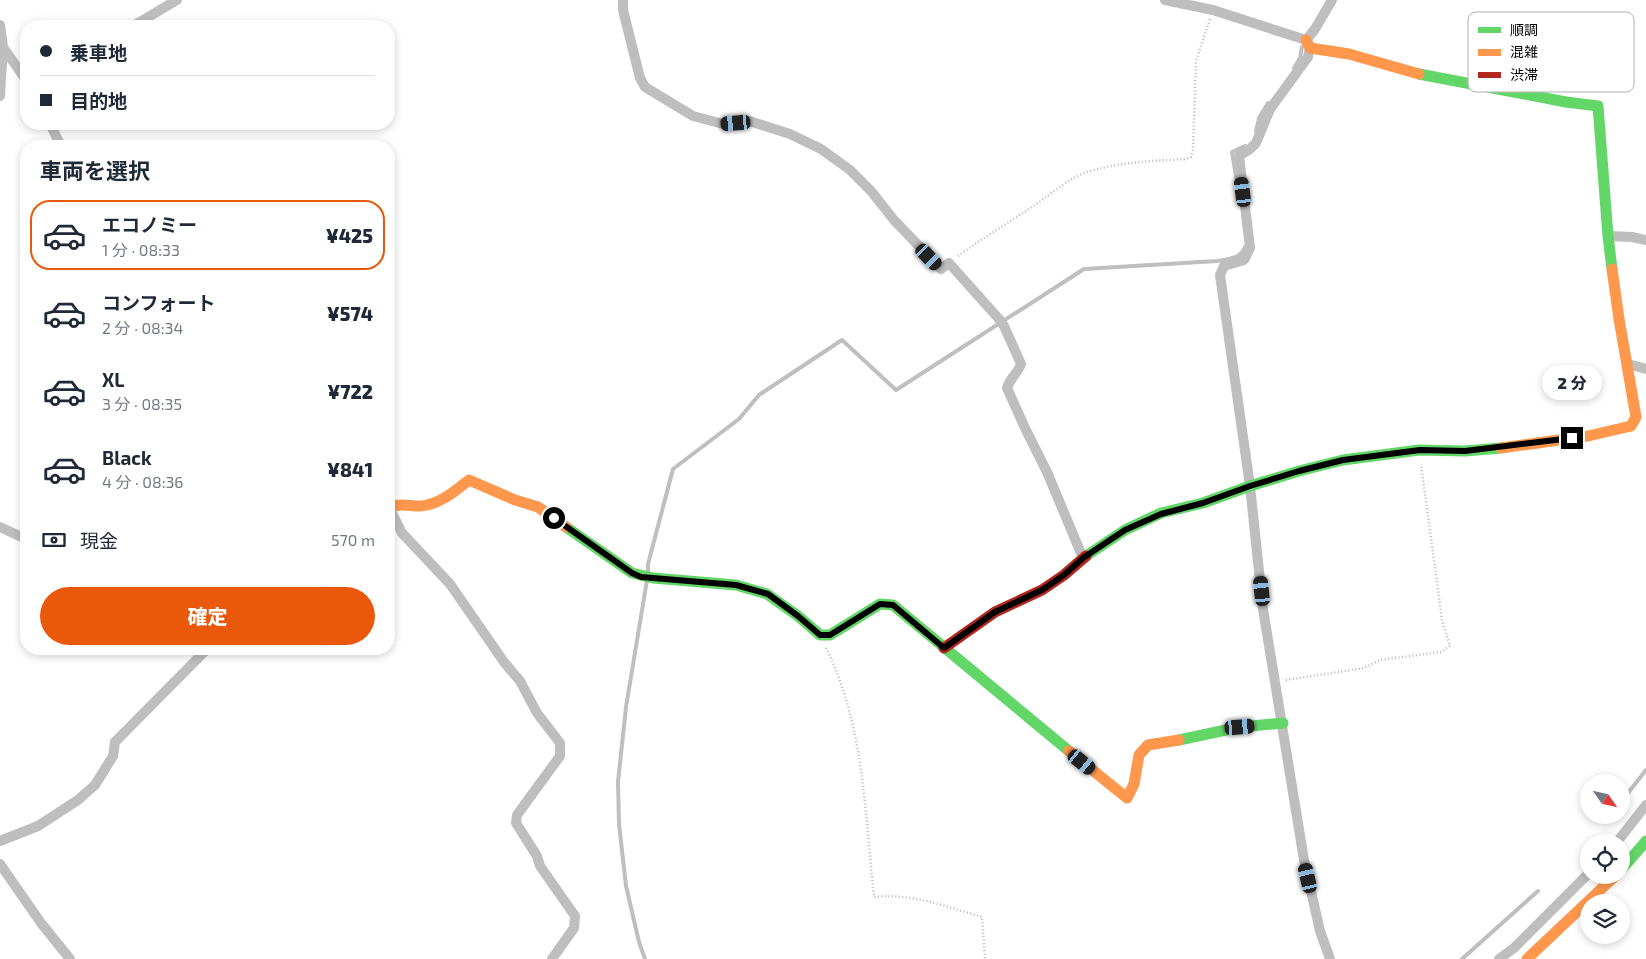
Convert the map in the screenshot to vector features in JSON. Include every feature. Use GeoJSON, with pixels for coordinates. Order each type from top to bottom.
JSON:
{"type":"FeatureCollection","features":[{"type":"Feature","properties":{"kind":"street"},"geometry":{"type":"LineString","coordinates":[[143,20],[177,0]]}},
{"type":"Feature","properties":{"kind":"street"},"geometry":{"type":"LineString","coordinates":[[623,0],[622,10],[640,78],[646,87],[693,116],[723,124],[755,123],[790,134],[821,149],[850,170],[941,269],[949,263],[999,319],[1022,364],[1018,372],[1009,381],[1007,388],[1047,472],[1083,558]]}},
{"type":"Feature","properties":{"kind":"street"},"geometry":{"type":"LineString","coordinates":[[1166,0],[1213,10],[1308,44],[1405,71],[1468,82]]}},
{"type":"Feature","properties":{"kind":"street"},"geometry":{"type":"LineString","coordinates":[[1330,959],[1320,931],[1304,860],[1263,609],[1250,486],[1220,275],[1224,266],[1244,260],[1250,248],[1239,156],[1256,144],[1270,109],[1308,57],[1308,44],[1332,0]]}},
{"type":"Feature","properties":{"kind":"street"},"geometry":{"type":"LineString","coordinates":[[0,25],[2,46],[0,96]]}},
{"type":"Feature","properties":{"kind":"street"},"geometry":{"type":"LineString","coordinates":[[2,46],[20,63]]}},
{"type":"Feature","properties":{"kind":"street"},"geometry":{"type":"LineString","coordinates":[[944,648],[995,612],[1042,590],[1064,575],[1083,558],[1125,530],[1161,514],[1203,503],[1299,471],[1343,460],[1420,450],[1465,451],[1508,447],[1588,436],[1631,426],[1636,417],[1619,319],[1608,236],[1598,106],[1516,92]]}},
{"type":"Feature","properties":{"kind":"street"},"geometry":{"type":"LineString","coordinates":[[1608,236],[1632,237],[1646,240]]}},
{"type":"Feature","properties":{"kind":"street"},"geometry":{"type":"LineString","coordinates":[[1628,364],[1646,369]]}},
{"type":"Feature","properties":{"kind":"street"},"geometry":{"type":"LineString","coordinates":[[395,504],[398,503],[417,506],[437,502],[469,480],[515,500],[538,507],[632,573],[654,578],[736,585],[768,594],[820,635],[830,635],[880,604],[893,605],[1127,798],[1134,784],[1139,755],[1148,745],[1240,727],[1283,723]]}},
{"type":"Feature","properties":{"kind":"street"},"geometry":{"type":"LineString","coordinates":[[395,519],[402,533],[450,584],[504,662],[520,681],[537,713],[560,743],[560,756],[517,815],[516,823],[537,856],[540,866],[575,916],[574,928],[552,959]]}},
{"type":"Feature","properties":{"kind":"street"},"geometry":{"type":"LineString","coordinates":[[0,527],[20,536]]}},
{"type":"Feature","properties":{"kind":"street"},"geometry":{"type":"LineString","coordinates":[[0,841],[38,826],[78,800],[95,785],[113,756],[115,742],[201,655]]}},
{"type":"Feature","properties":{"kind":"street"},"geometry":{"type":"LineString","coordinates":[[1623,834],[1646,805]]}},
{"type":"Feature","properties":{"kind":"street"},"geometry":{"type":"LineString","coordinates":[[1630,860],[1646,841]]}},
{"type":"Feature","properties":{"kind":"street"},"geometry":{"type":"LineString","coordinates":[[0,864],[41,923],[70,959]]}},
{"type":"Feature","properties":{"kind":"street"},"geometry":{"type":"LineString","coordinates":[[1499,959],[1514,948],[1580,882]]}},
{"type":"Feature","properties":{"kind":"street"},"geometry":{"type":"LineString","coordinates":[[1527,959],[1606,884]]}},
{"type":"Feature","properties":{"kind":"path"},"geometry":{"type":"LineString","coordinates":[[949,263],[1066,183],[1086,173],[1121,163],[1186,159],[1191,157],[1193,150],[1196,61],[1213,10]]}},
{"type":"Feature","properties":{"kind":"path"},"geometry":{"type":"LineString","coordinates":[[1276,682],[1364,668],[1380,660],[1441,652],[1450,646],[1442,620],[1420,450]]}},
{"type":"Feature","properties":{"kind":"path"},"geometry":{"type":"LineString","coordinates":[[820,635],[836,669],[854,732],[865,803],[874,896],[887,895],[930,901],[982,917],[985,959]]}},
{"type":"Feature","properties":{"kind":"waterway"},"geometry":{"type":"LineString","coordinates":[[1294,68],[1300,58],[1302,47]]}},
{"type":"Feature","properties":{"kind":"waterway"},"geometry":{"type":"LineString","coordinates":[[1256,131],[1259,118],[1268,103]]}},
{"type":"Feature","properties":{"kind":"waterway"},"geometry":{"type":"LineString","coordinates":[[1237,183],[1232,152],[1245,146]]}},
{"type":"Feature","properties":{"kind":"waterway"},"geometry":{"type":"LineString","coordinates":[[648,573],[648,564],[673,469],[739,419],[759,395],[842,340],[896,390],[1084,269],[1217,261],[1237,256],[1245,247]]}},
{"type":"Feature","properties":{"kind":"waterway"},"geometry":{"type":"LineString","coordinates":[[645,959],[639,942],[626,886],[619,824],[618,782],[626,707],[647,580]]}},
{"type":"Feature","properties":{"kind":"waterway"},"geometry":{"type":"LineString","coordinates":[[1630,790],[1646,770]]}},
{"type":"Feature","properties":{"kind":"waterway"},"geometry":{"type":"LineString","coordinates":[[1462,959],[1538,891]]}},
{"type":"Feature","properties":{"kind":"traffic: fast"},"geometry":{"type":"LineString","coordinates":[[1419,74],[1468,83]]}},
{"type":"Feature","properties":{"kind":"traffic: fast"},"geometry":{"type":"LineString","coordinates":[[1514,92],[1598,106],[1612,269]]}},
{"type":"Feature","properties":{"kind":"traffic: fast"},"geometry":{"type":"LineString","coordinates":[[1086,556],[1125,530],[1161,513],[1203,503],[1299,471],[1343,460],[1419,450],[1465,451],[1501,448]]}},
{"type":"Feature","properties":{"kind":"traffic: fast"},"geometry":{"type":"LineString","coordinates":[[566,527],[632,573],[653,578],[736,585],[767,594],[798,616],[820,635],[830,635],[880,604],[893,605],[1069,751]]}},
{"type":"Feature","properties":{"kind":"traffic: fast"},"geometry":{"type":"LineString","coordinates":[[1179,740],[1240,727],[1283,723]]}},
{"type":"Feature","properties":{"kind":"traffic: fast"},"geometry":{"type":"LineString","coordinates":[[1630,860],[1646,841]]}},
{"type":"Feature","properties":{"kind":"traffic: slow"},"geometry":{"type":"LineString","coordinates":[[1306,40],[1310,48],[1349,54],[1419,74]]}},
{"type":"Feature","properties":{"kind":"traffic: slow"},"geometry":{"type":"LineString","coordinates":[[1501,448],[1588,436],[1631,426],[1636,417],[1612,269]]}},
{"type":"Feature","properties":{"kind":"traffic: slow"},"geometry":{"type":"LineString","coordinates":[[395,506],[420,506],[434,503],[446,497],[469,480],[515,500],[538,507],[566,527]]}},
{"type":"Feature","properties":{"kind":"traffic: slow"},"geometry":{"type":"LineString","coordinates":[[1069,751],[1127,798],[1134,784],[1139,755],[1148,745],[1179,740]]}},
{"type":"Feature","properties":{"kind":"traffic: slow"},"geometry":{"type":"LineString","coordinates":[[1527,959],[1606,884]]}},
{"type":"Feature","properties":{"kind":"traffic: jam"},"geometry":{"type":"LineString","coordinates":[[944,648],[995,612],[1042,590],[1064,575],[1086,556]]}},
{"type":"Feature","properties":{"kind":"route"},"geometry":{"type":"LineString","coordinates":[[554,518],[632,573],[641,577],[736,585],[768,594],[820,635],[830,635],[880,604],[893,605],[944,648],[995,612],[1042,590],[1064,575],[1083,558],[1125,530],[1161,514],[1203,503],[1299,471],[1343,460],[1420,450],[1465,451],[1508,447],[1572,438]]}}]}
